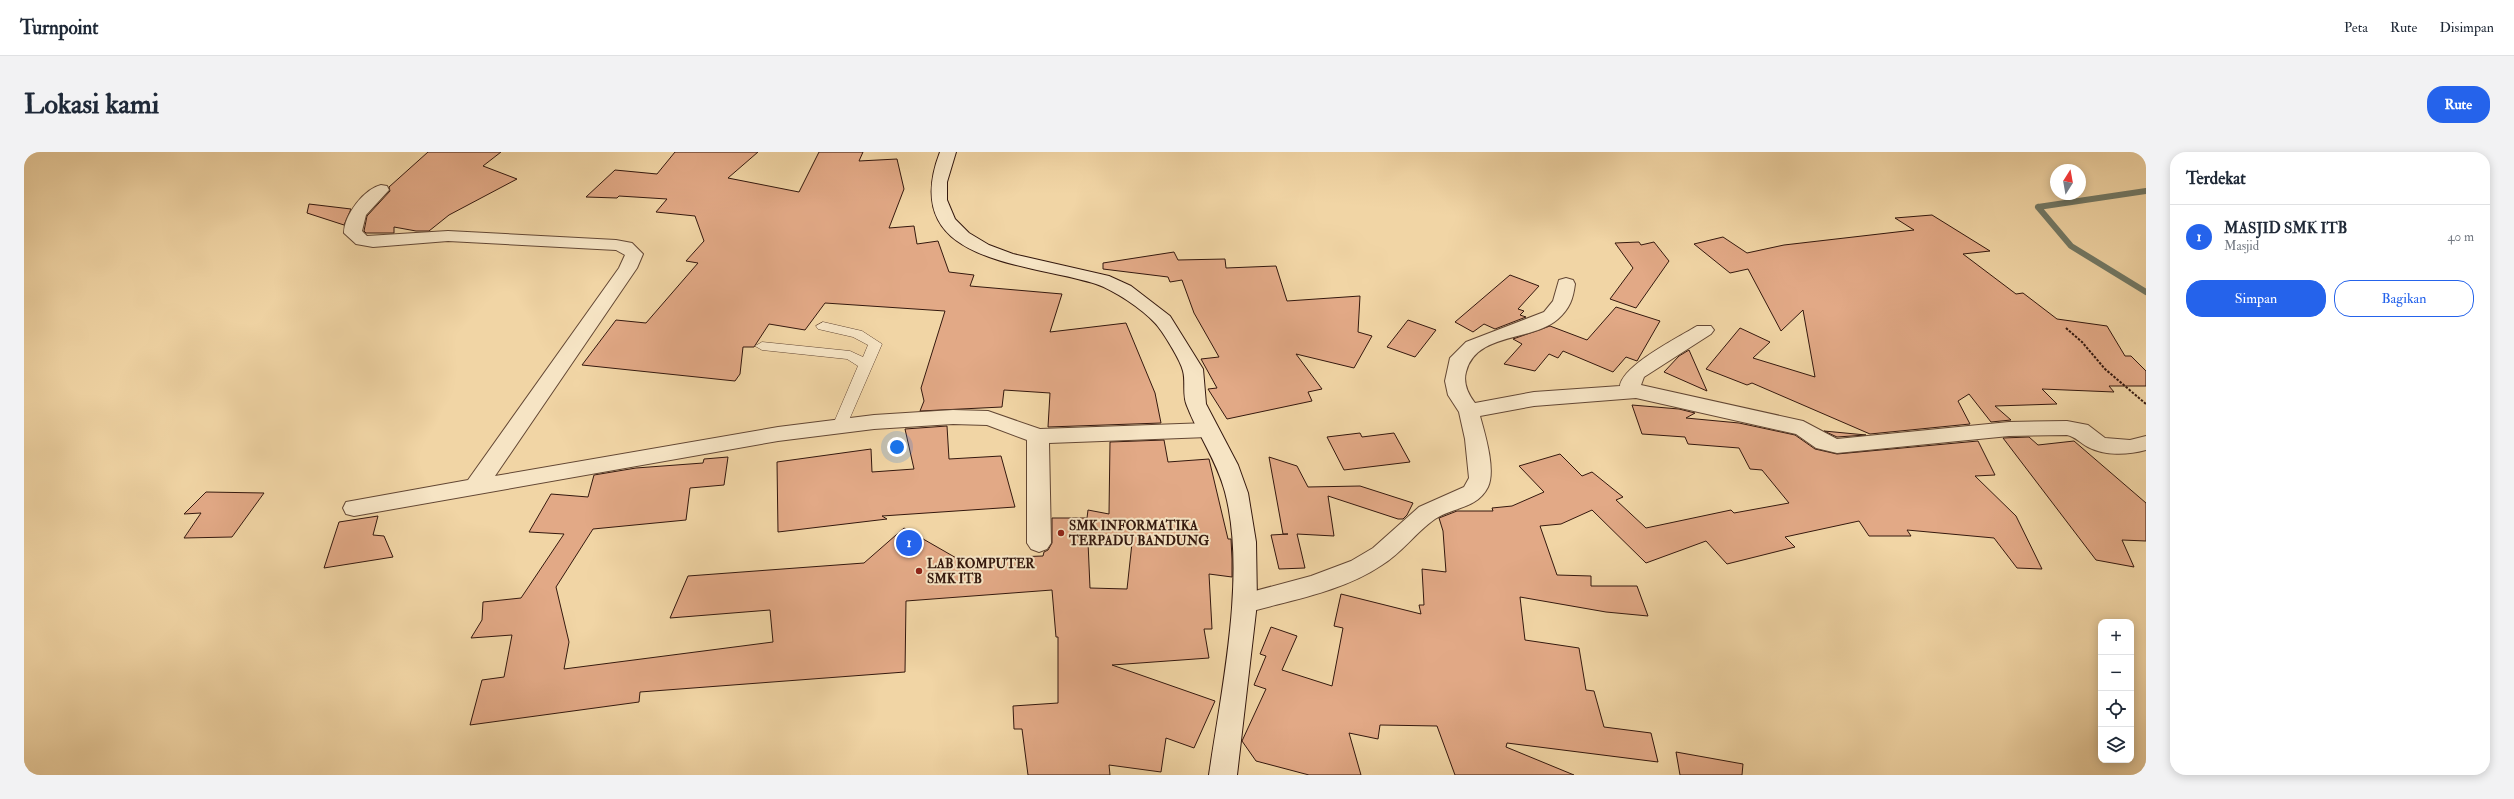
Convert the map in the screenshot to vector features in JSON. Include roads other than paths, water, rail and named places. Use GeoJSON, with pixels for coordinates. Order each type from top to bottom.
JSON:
{"type":"FeatureCollection","features":[{"type":"Feature","properties":{"kind":"street"},"geometry":{"type":"LineString","coordinates":[[948,152],[939,188],[939,199],[952,228],[974,246],[986,252],[1114,284],[1163,320],[1193,369],[1196,404],[1227,465],[1237,493],[1244,542],[1245,603],[1223,775]]}},
{"type":"Feature","properties":{"kind":"street"},"geometry":{"type":"LineString","coordinates":[[381,190],[360,211],[354,223],[353,233],[362,240],[472,237],[616,245],[626,247],[634,254],[628,268],[475,487]]}},
{"type":"Feature","properties":{"kind":"street"},"geometry":{"type":"LineString","coordinates":[[1245,603],[1331,578],[1373,560],[1389,548],[1428,513],[1471,494],[1479,484],[1480,478],[1476,440],[1469,414],[1470,411],[1455,389],[1455,372],[1461,355],[1477,343],[1525,328],[1548,317],[1567,294],[1566,284]]}},
{"type":"Feature","properties":{"kind":"street"},"geometry":{"type":"LineString","coordinates":[[1630,391],[1631,381],[1637,373],[1704,330]]}},
{"type":"Feature","properties":{"kind":"street"},"geometry":{"type":"LineString","coordinates":[[1470,411],[1534,399],[1630,391],[1659,394],[1753,418],[1801,427],[1824,443],[1837,446],[2009,429],[2067,428],[2082,431],[2095,442],[2103,445],[2130,447],[2146,443]]}},
{"type":"Feature","properties":{"kind":"street"},"geometry":{"type":"LineString","coordinates":[[354,508],[778,434],[908,419],[972,417],[1009,424],[1038,436],[1208,430]]}},
{"type":"Feature","properties":{"kind":"street"},"geometry":{"type":"LineString","coordinates":[[1038,436],[1039,543]]}},
{"type":"Feature","properties":{"kind":"lane"},"geometry":{"type":"LineString","coordinates":[[823,326],[857,334],[875,344],[839,427]]}},
{"type":"Feature","properties":{"kind":"lane"},"geometry":{"type":"LineString","coordinates":[[762,346],[850,355],[866,365]]}},
{"type":"Feature","properties":{"kind":"waterway"},"geometry":{"type":"LineString","coordinates":[[2146,191],[2038,207],[2071,246],[2146,292]]}},
{"type":"Feature","properties":{"kind":"place","name":"SMK INFORMATIKA TERPADU BANDUNG"},"geometry":{"type":"Point","coordinates":[1061,533]}},
{"type":"Feature","properties":{"kind":"place","name":"MASJID SMK ITB"},"geometry":{"type":"Point","coordinates":[909,543]}},
{"type":"Feature","properties":{"kind":"place","name":"LAB KOMPUTER SMK ITB"},"geometry":{"type":"Point","coordinates":[919,571]}}]}
